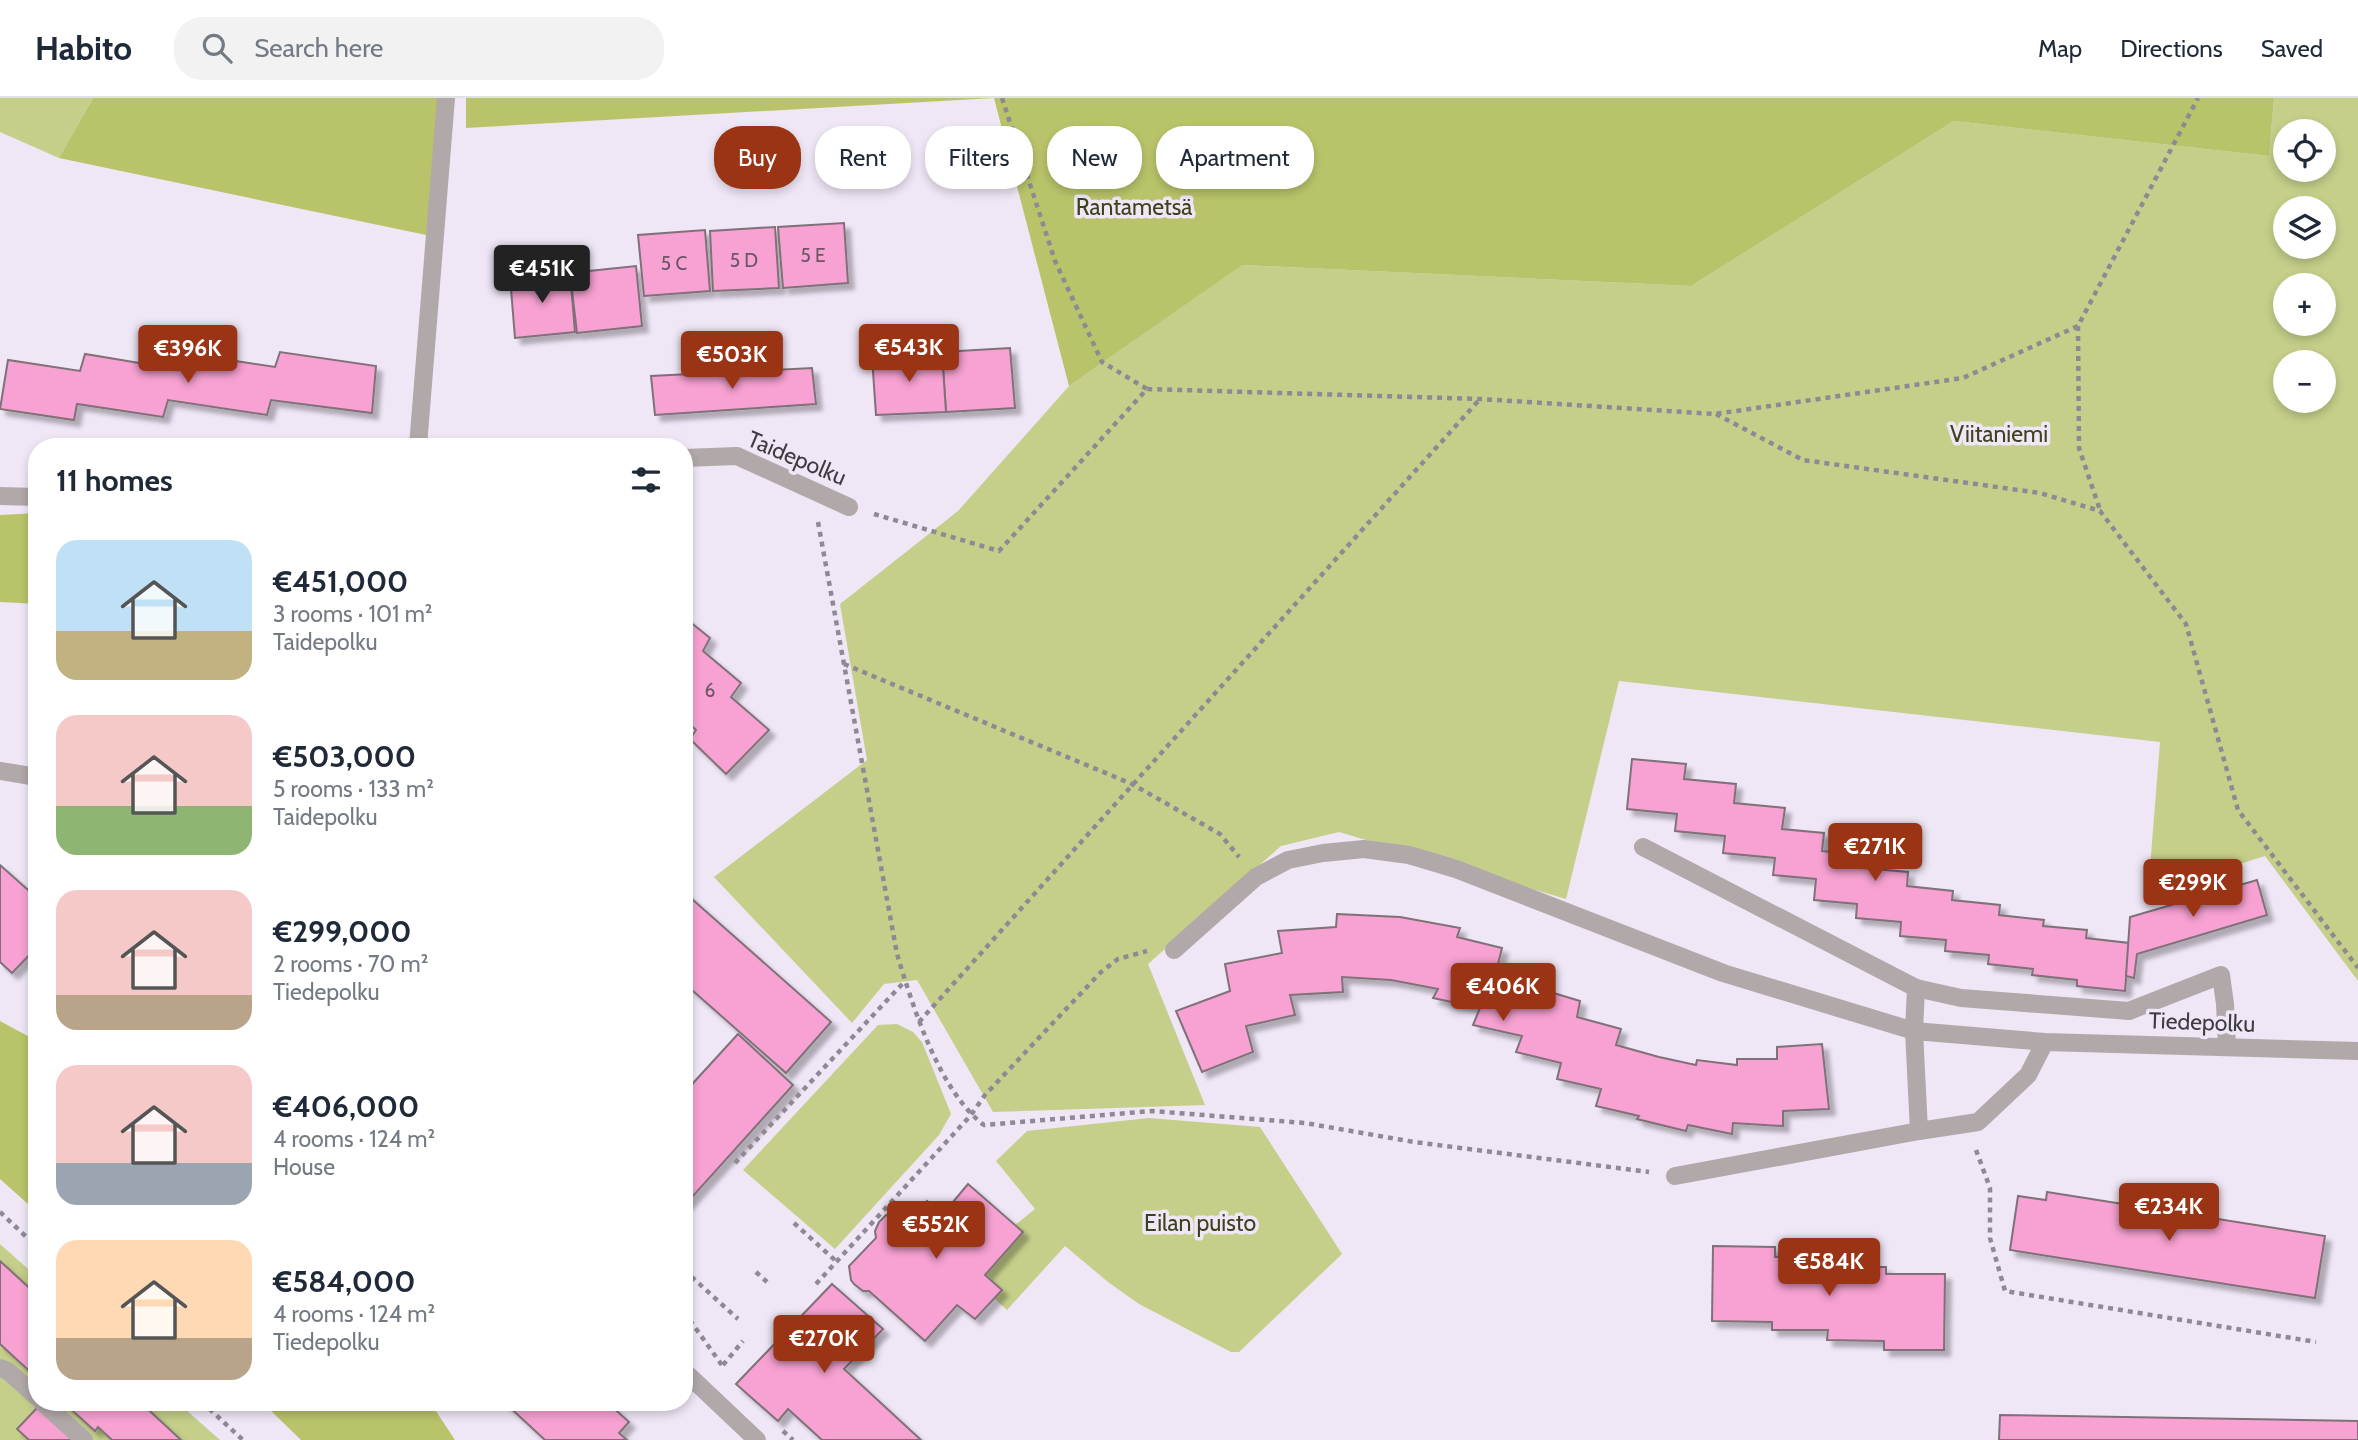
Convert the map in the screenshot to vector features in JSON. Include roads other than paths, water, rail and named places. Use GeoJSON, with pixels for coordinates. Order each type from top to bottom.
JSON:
{"type":"FeatureCollection","features":[{"type":"Feature","properties":{"kind":"street"},"geometry":{"type":"LineString","coordinates":[[419,438],[446,98]]}},
{"type":"Feature","properties":{"kind":"street","name":"Taidepolku"},"geometry":{"type":"LineString","coordinates":[[693,458],[737,456],[849,507]]}},
{"type":"Feature","properties":{"kind":"street"},"geometry":{"type":"LineString","coordinates":[[0,496],[28,497]]}},
{"type":"Feature","properties":{"kind":"street"},"geometry":{"type":"LineString","coordinates":[[0,771],[28,775]]}},
{"type":"Feature","properties":{"kind":"street"},"geometry":{"type":"LineString","coordinates":[[1643,847],[1916,988],[1961,998],[2129,1011],[2221,975],[2227,1047]]}},
{"type":"Feature","properties":{"kind":"street","name":"Tiedepolku"},"geometry":{"type":"LineString","coordinates":[[1174,950],[1256,877],[1288,860],[1364,849],[1409,855],[1456,869],[1723,973],[1914,1031],[2045,1042],[2358,1051]]}},
{"type":"Feature","properties":{"kind":"street"},"geometry":{"type":"LineString","coordinates":[[1916,988],[1914,1031],[1919,1131]]}},
{"type":"Feature","properties":{"kind":"street"},"geometry":{"type":"LineString","coordinates":[[1675,1176],[1978,1122],[2028,1075],[2045,1042]]}},
{"type":"Feature","properties":{"kind":"street"},"geometry":{"type":"LineString","coordinates":[[0,1368],[8,1371],[28,1389]]}},
{"type":"Feature","properties":{"kind":"street"},"geometry":{"type":"LineString","coordinates":[[693,1379],[757,1440]]}},
{"type":"Feature","properties":{"kind":"street"},"geometry":{"type":"LineString","coordinates":[[52,1411],[84,1440]]}},
{"type":"Feature","properties":{"kind":"park label","name":"Rantametsä"},"geometry":{"type":"Point","coordinates":[1134,207]}},
{"type":"Feature","properties":{"kind":"park label","name":"Viitaniemi"},"geometry":{"type":"Point","coordinates":[1999,434]}},
{"type":"Feature","properties":{"kind":"park label","name":"Eilan puisto"},"geometry":{"type":"Point","coordinates":[1200,1223]}}]}
